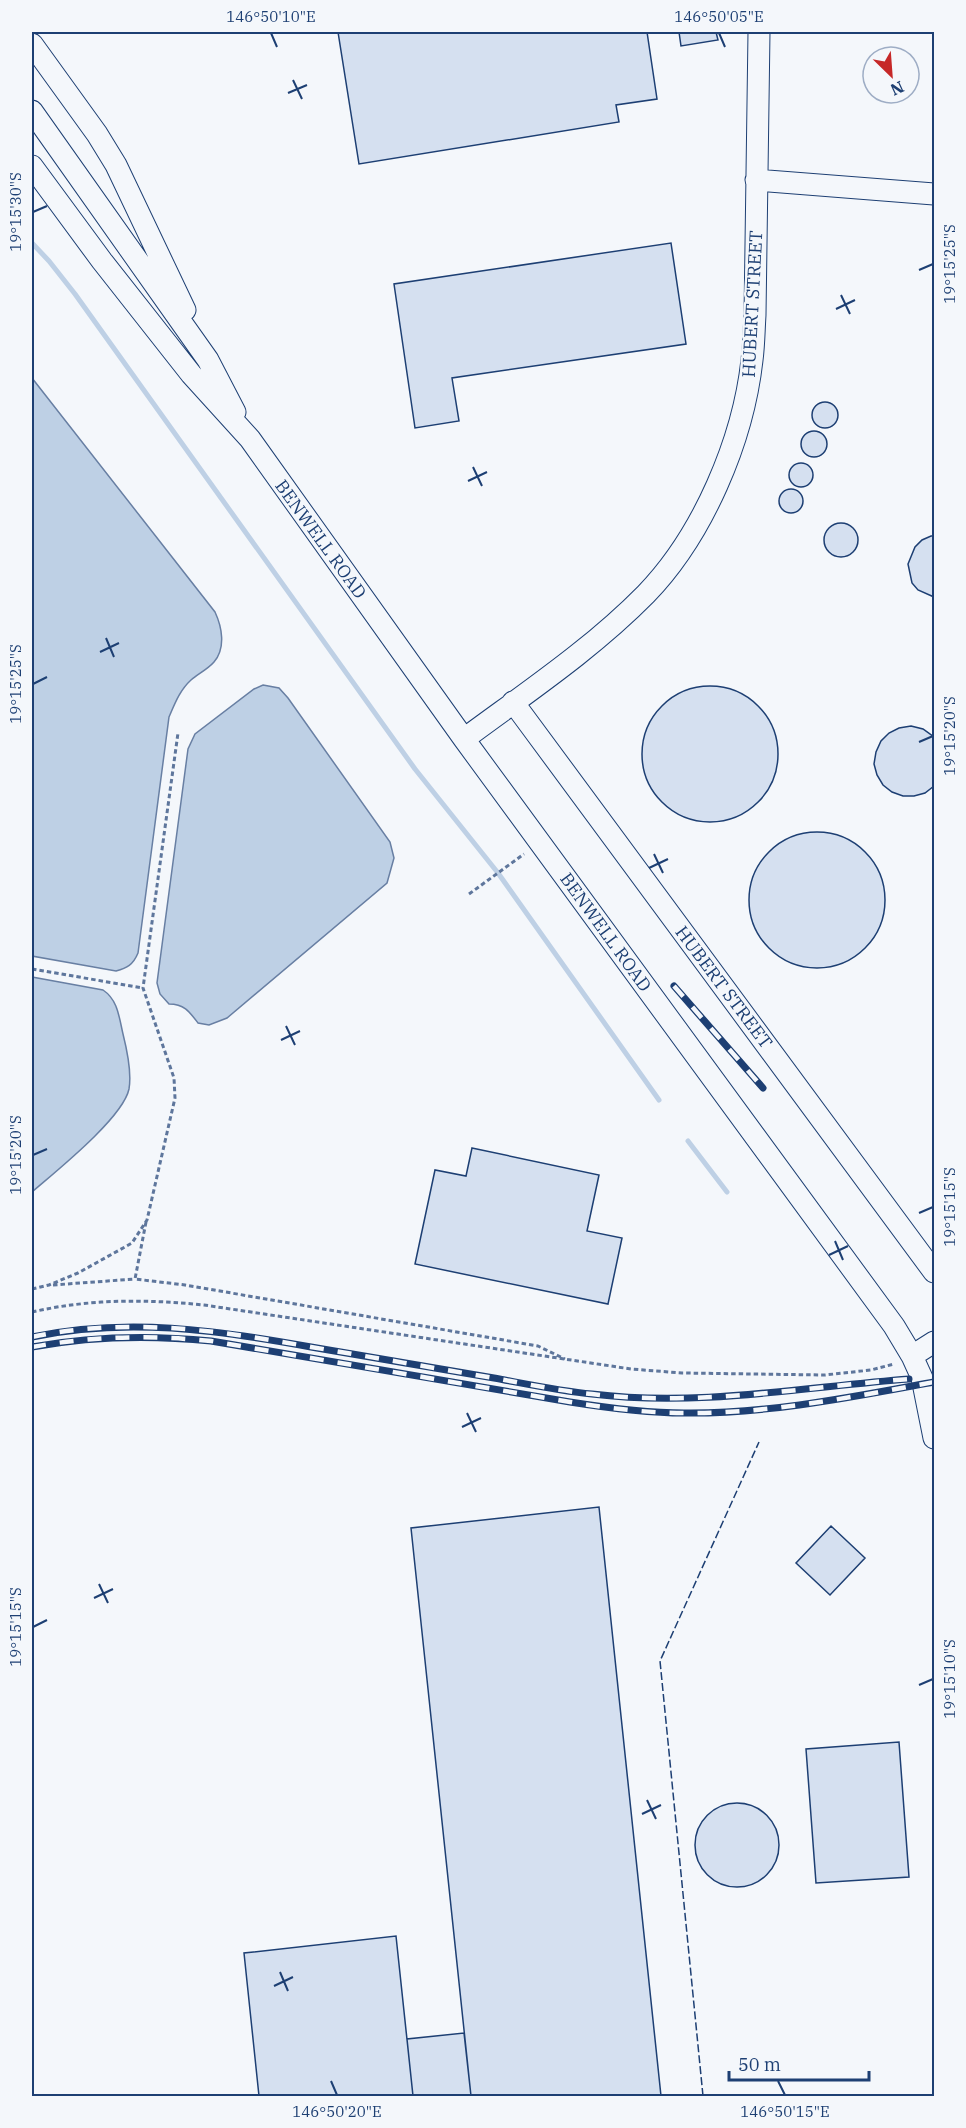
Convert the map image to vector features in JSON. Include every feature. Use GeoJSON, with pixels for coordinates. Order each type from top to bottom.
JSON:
{"type":"FeatureCollection","features":[{"type":"Feature","properties":{"kind":"street","name":"HUBERT STREET"},"geometry":{"type":"LineString","coordinates":[[464,738],[601,636],[648,592],[675,558],[714,493],[738,429],[752,361],[759,32]]}},
{"type":"Feature","properties":{"kind":"street","name":"BENWELL ROAD"},"geometry":{"type":"LineString","coordinates":[[32,44],[116,165],[208,360],[250,439]]}},
{"type":"Feature","properties":{"kind":"street","name":"BENWELL ROAD"},"geometry":{"type":"LineString","coordinates":[[32,111],[208,360]]}},
{"type":"Feature","properties":{"kind":"street","name":"BENWELL ROAD"},"geometry":{"type":"LineString","coordinates":[[32,166],[102,261],[191,374],[250,439],[464,738],[894,1326],[912,1356],[925,1390],[934,1438]]}},
{"type":"Feature","properties":{"kind":"street"},"geometry":{"type":"LineString","coordinates":[[756,180],[934,194]]}},
{"type":"Feature","properties":{"kind":"street","name":"HUBERT STREET"},"geometry":{"type":"LineString","coordinates":[[513,702],[934,1272]]}},
{"type":"Feature","properties":{"kind":"street"},"geometry":{"type":"LineString","coordinates":[[912,1356],[934,1342]]}},
{"type":"Feature","properties":{"kind":"path"},"geometry":{"type":"LineString","coordinates":[[135,1280],[175,1098],[174,1078],[143,988],[178,733]]}},
{"type":"Feature","properties":{"kind":"path"},"geometry":{"type":"LineString","coordinates":[[469,894],[540,842]]}},
{"type":"Feature","properties":{"kind":"path"},"geometry":{"type":"LineString","coordinates":[[32,969],[143,988]]}},
{"type":"Feature","properties":{"kind":"path"},"geometry":{"type":"LineString","coordinates":[[49,1285],[78,1273],[132,1243],[147,1220]]}},
{"type":"Feature","properties":{"kind":"path"},"geometry":{"type":"LineString","coordinates":[[32,1288],[135,1280],[185,1285],[538,1346],[570,1361]]}},
{"type":"Feature","properties":{"kind":"path"},"geometry":{"type":"LineString","coordinates":[[32,1312],[96,1302],[150,1300],[204,1305],[570,1361],[682,1373],[825,1375],[871,1370],[912,1356]]}},
{"type":"Feature","properties":{"kind":"water"},"geometry":{"type":"Polygon","coordinates":[[[32,378],[215,612],[221,631],[218,656],[212,665],[184,688],[169,717],[138,953],[129,965],[116,971],[32,956],[32,378]]]}},
{"type":"Feature","properties":{"kind":"water"},"geometry":{"type":"Polygon","coordinates":[[[263,685],[279,688],[288,698],[390,842],[394,858],[387,883],[227,1018],[209,1025],[198,1023],[182,1007],[169,1004],[160,994],[157,983],[188,749],[195,734],[254,689],[263,685]]]}},
{"type":"Feature","properties":{"kind":"water"},"geometry":{"type":"Polygon","coordinates":[[[32,977],[103,990],[108,994],[119,1015],[130,1075],[129,1089],[115,1115],[87,1144],[32,1192],[32,977]]]}},
{"type":"Feature","properties":{"kind":"building"},"geometry":{"type":"Polygon","coordinates":[[[338,32],[647,32],[657,99],[616,105],[619,122],[359,164],[338,32]]]}},
{"type":"Feature","properties":{"kind":"building"},"geometry":{"type":"Polygon","coordinates":[[[679,32],[716,32],[718,40],[681,46],[679,32]]]}},
{"type":"Feature","properties":{"kind":"building"},"geometry":{"type":"Polygon","coordinates":[[[671,243],[686,344],[452,378],[459,421],[415,428],[394,284],[671,243]]]}},
{"type":"Feature","properties":{"kind":"building"},"geometry":{"type":"Polygon","coordinates":[[[825,402],[834,406],[838,415],[834,424],[825,428],[816,424],[812,415],[816,406],[825,402]]]}},
{"type":"Feature","properties":{"kind":"building"},"geometry":{"type":"Polygon","coordinates":[[[814,431],[823,435],[827,444],[823,453],[814,457],[805,453],[801,444],[805,435],[814,431]]]}},
{"type":"Feature","properties":{"kind":"building"},"geometry":{"type":"Polygon","coordinates":[[[801,463],[806,464],[812,470],[812,480],[806,486],[801,487],[796,486],[790,480],[789,475],[790,470],[796,464],[801,463]]]}},
{"type":"Feature","properties":{"kind":"building"},"geometry":{"type":"Polygon","coordinates":[[[791,489],[796,490],[802,496],[802,506],[796,512],[791,513],[786,512],[780,506],[779,501],[780,496],[786,490],[791,489]]]}},
{"type":"Feature","properties":{"kind":"building"},"geometry":{"type":"Polygon","coordinates":[[[841,523],[853,528],[858,540],[853,552],[841,557],[829,552],[824,540],[829,528],[841,523]]]}},
{"type":"Feature","properties":{"kind":"building"},"geometry":{"type":"Polygon","coordinates":[[[934,536],[934,597],[918,590],[912,583],[908,564],[915,547],[922,540],[934,536]]]}},
{"type":"Feature","properties":{"kind":"building"},"geometry":{"type":"Polygon","coordinates":[[[710,686],[736,691],[758,706],[773,728],[778,754],[773,780],[758,802],[736,817],[710,822],[684,817],[662,802],[647,780],[642,754],[647,728],[662,706],[684,691],[710,686]]]}},
{"type":"Feature","properties":{"kind":"building"},"geometry":{"type":"Polygon","coordinates":[[[911,726],[923,729],[934,737],[934,786],[925,793],[903,796],[883,785],[874,764],[881,741],[889,733],[899,728],[911,726]]]}},
{"type":"Feature","properties":{"kind":"building"},"geometry":{"type":"Polygon","coordinates":[[[817,832],[843,837],[865,852],[880,874],[885,900],[880,926],[865,948],[843,963],[817,968],[791,963],[769,948],[754,926],[749,900],[754,874],[769,852],[791,837],[817,832]]]}},
{"type":"Feature","properties":{"kind":"building"},"geometry":{"type":"Polygon","coordinates":[[[472,1148],[599,1175],[587,1231],[622,1238],[608,1304],[415,1264],[435,1170],[466,1176],[472,1148]]]}},
{"type":"Feature","properties":{"kind":"building"},"geometry":{"type":"Polygon","coordinates":[[[599,1507],[661,2096],[471,2096],[411,1528],[599,1507]]]}},
{"type":"Feature","properties":{"kind":"building"},"geometry":{"type":"Polygon","coordinates":[[[831,1526],[865,1558],[830,1595],[796,1563],[831,1526]]]}},
{"type":"Feature","properties":{"kind":"building"},"geometry":{"type":"Polygon","coordinates":[[[899,1742],[909,1877],[816,1883],[806,1749],[899,1742]]]}},
{"type":"Feature","properties":{"kind":"building"},"geometry":{"type":"Polygon","coordinates":[[[737,1803],[753,1806],[767,1815],[776,1829],[779,1845],[776,1861],[767,1875],[753,1884],[737,1887],[721,1884],[707,1875],[698,1861],[695,1845],[698,1829],[707,1815],[721,1806],[737,1803]]]}},
{"type":"Feature","properties":{"kind":"building"},"geometry":{"type":"Polygon","coordinates":[[[396,1936],[413,2096],[259,2096],[244,1953],[396,1936]]]}},
{"type":"Feature","properties":{"kind":"building"},"geometry":{"type":"Polygon","coordinates":[[[464,2033],[471,2096],[413,2096],[407,2039],[464,2033]]]}},
{"type":"Feature","properties":{"kind":"waterway"},"geometry":{"type":"LineString","coordinates":[[32,243],[75,294],[415,769],[498,873],[659,1100]]}},
{"type":"Feature","properties":{"kind":"waterway"},"geometry":{"type":"LineString","coordinates":[[688,1141],[727,1192]]}},
{"type":"Feature","properties":{"kind":"railway"},"geometry":{"type":"LineString","coordinates":[[674,986],[763,1088]]}},
{"type":"Feature","properties":{"kind":"railway"},"geometry":{"type":"LineString","coordinates":[[32,1337],[102,1328],[172,1328],[206,1331],[556,1389],[632,1397],[711,1397],[909,1379]]}},
{"type":"Feature","properties":{"kind":"railway"},"geometry":{"type":"LineString","coordinates":[[32,1347],[121,1338],[211,1341],[570,1402],[670,1413],[715,1413],[778,1408],[934,1382]]}},
{"type":"Feature","properties":{"kind":"fence"},"geometry":{"type":"LineString","coordinates":[[703,2096],[660,1661],[759,1442]]}}]}
